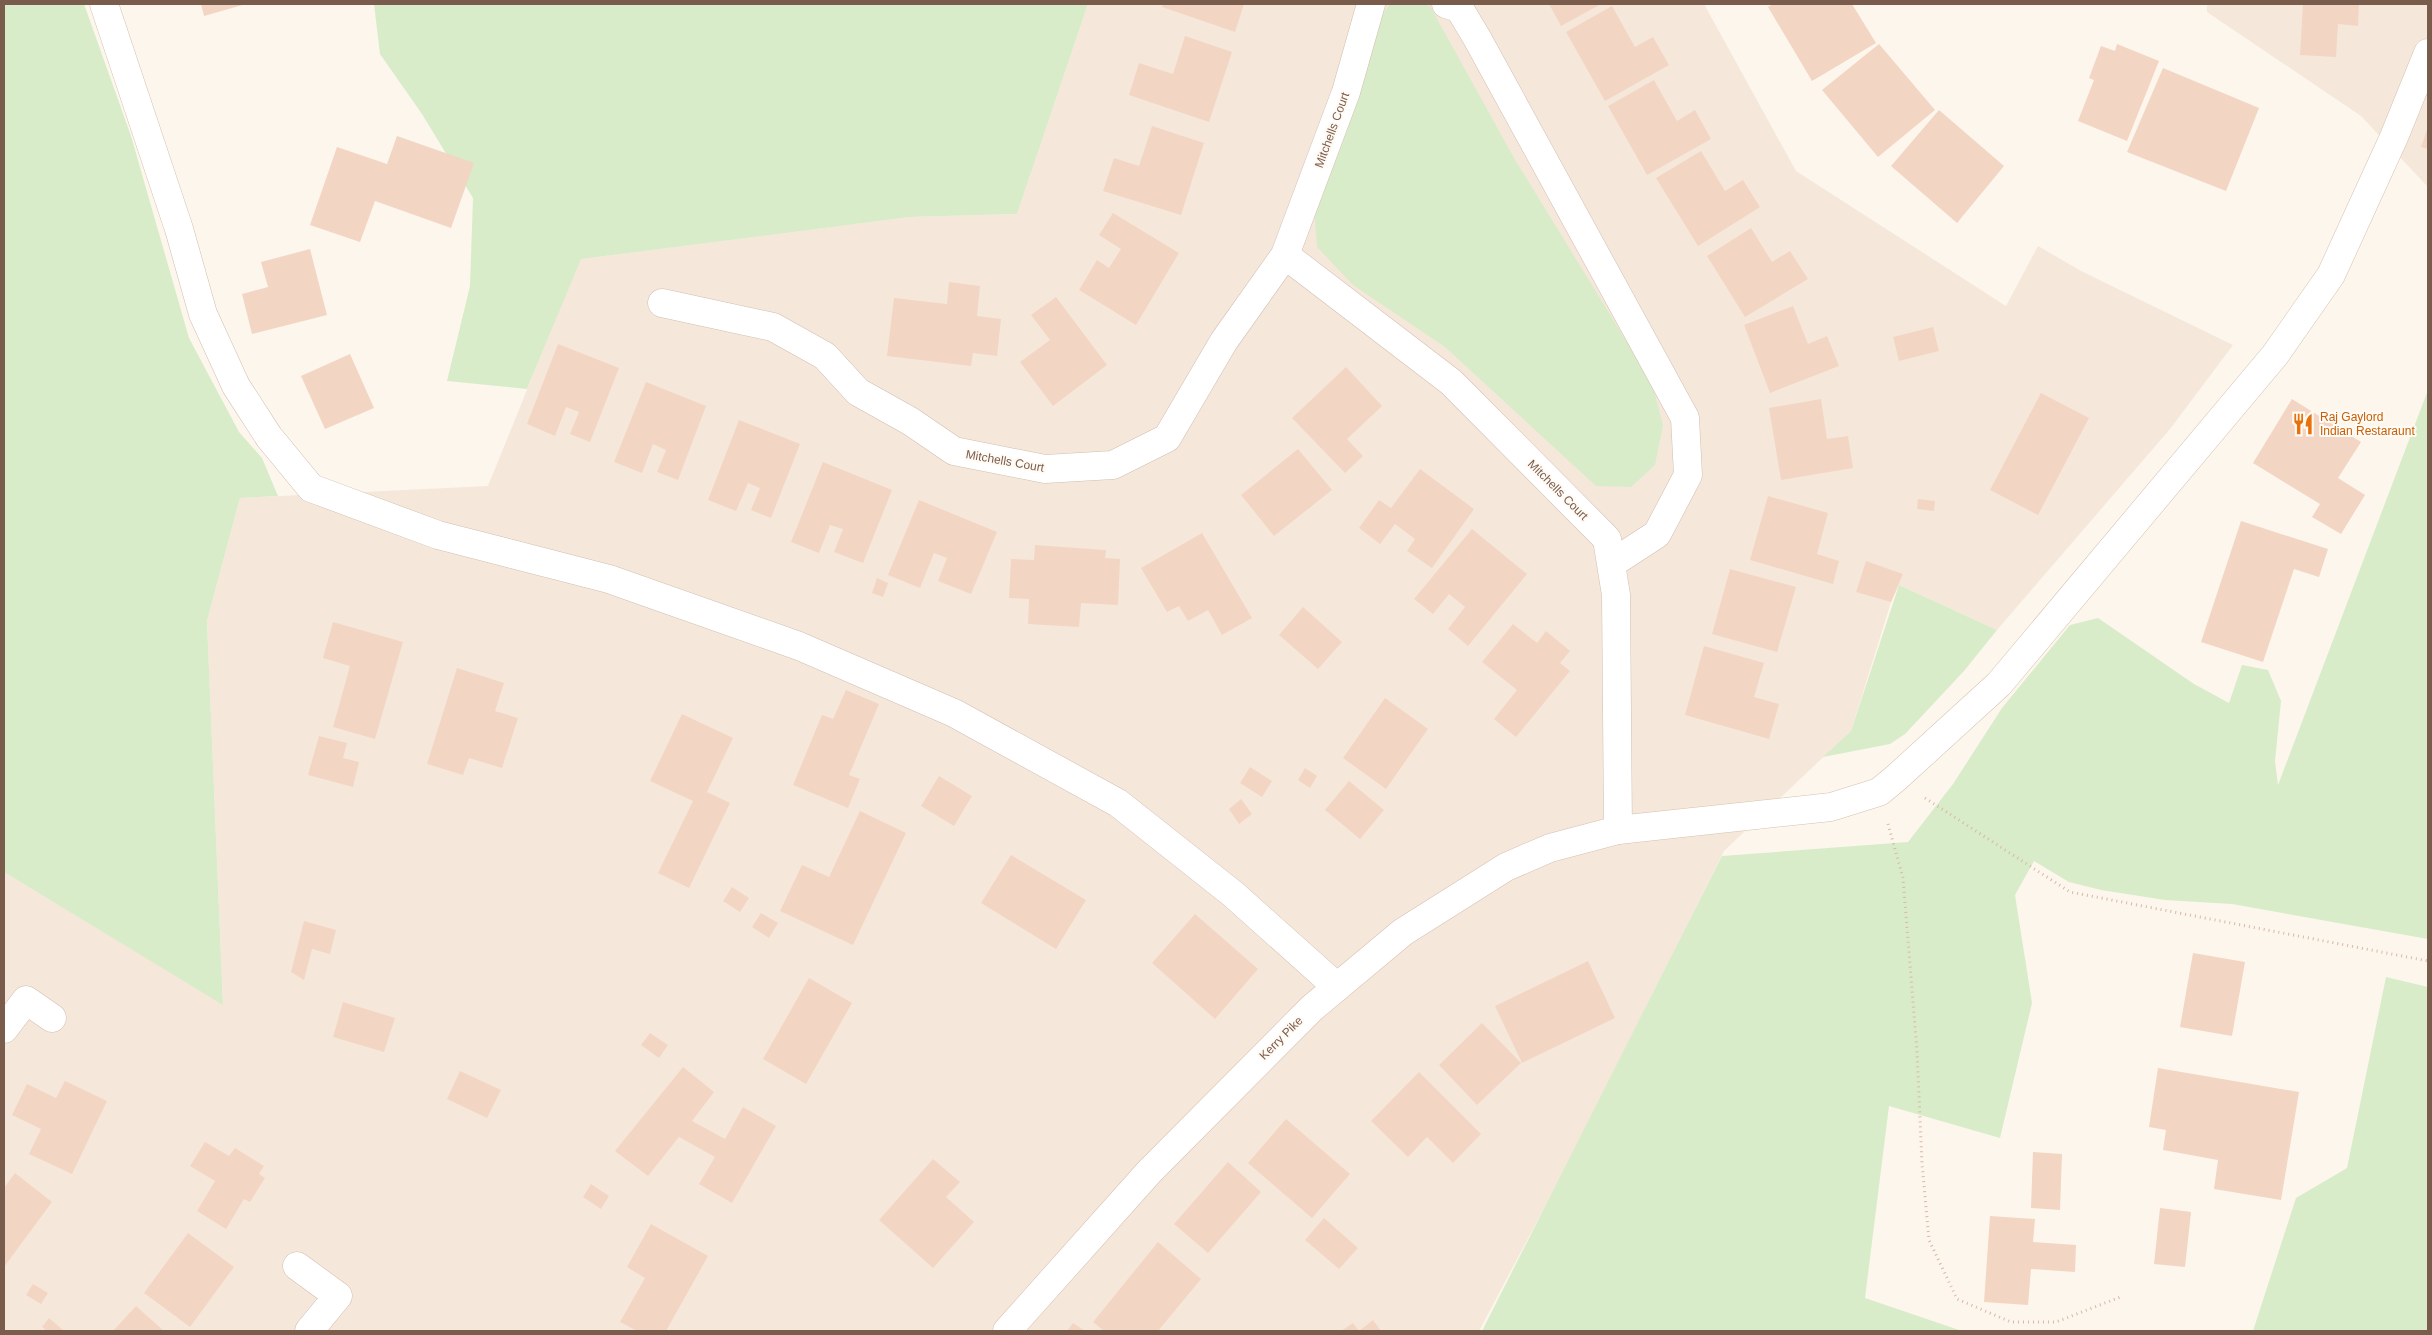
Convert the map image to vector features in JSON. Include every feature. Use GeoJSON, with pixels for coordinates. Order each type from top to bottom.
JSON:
{"type":"FeatureCollection","features":[{"type":"Feature","properties":{"kind":"street"},"geometry":{"type":"LineString","coordinates":[[104,4],[179,229],[203,314],[236,386],[270,437],[311,488],[438,534],[609,579],[808,649],[954,713],[1118,803],[1233,894],[1337,987]]}},
{"type":"Feature","properties":{"kind":"street","name":"Mitchells Court"},"geometry":{"type":"LineString","coordinates":[[662,304],[774,327],[825,356],[858,392],[910,421],[954,451],[1045,469],[1113,465],[1167,438],[1224,341],[1285,255],[1346,92],[1372,4]]}},
{"type":"Feature","properties":{"kind":"street"},"geometry":{"type":"LineString","coordinates":[[1446,4],[1458,8],[1477,38],[1685,418],[1688,475],[1657,534],[1611,564]]}},
{"type":"Feature","properties":{"kind":"street"},"geometry":{"type":"LineString","coordinates":[[1887,785],[2000,684],[2275,355],[2331,275],[2394,137],[2428,53]]}},
{"type":"Feature","properties":{"kind":"street","name":"Mitchells Court"},"geometry":{"type":"LineString","coordinates":[[1285,255],[1452,382],[1607,539],[1616,596],[1618,830]]}},
{"type":"Feature","properties":{"kind":"street","name":"Kerry Pike"},"geometry":{"type":"LineString","coordinates":[[1007,1331],[1193,1126],[1312,1008],[1403,932],[1514,863],[1550,848],[1618,830],[1831,807],[1887,785]]}},
{"type":"Feature","properties":{"kind":"street"},"geometry":{"type":"LineString","coordinates":[[4,1029],[26,1000],[52,1018]]}},
{"type":"Feature","properties":{"kind":"street"},"geometry":{"type":"LineString","coordinates":[[297,1266],[338,1296],[309,1331]]}},
{"type":"Feature","properties":{"kind":"path"},"geometry":{"type":"LineString","coordinates":[[1887,785],[2070,892],[2428,961]]}},
{"type":"Feature","properties":{"kind":"path"},"geometry":{"type":"LineString","coordinates":[[1887,785],[1903,878],[1918,1051],[1922,1163],[1929,1240],[1957,1299],[2011,1322],[2056,1322],[2123,1296]]}},
{"type":"Feature","properties":{"kind":"shaded area"},"geometry":{"type":"Polygon","coordinates":[[[1088,4],[1704,4],[1796,171],[2006,306],[2038,246],[2081,271],[2233,345],[2170,429],[1997,630],[1899,585],[1891,602],[1851,731],[1724,851],[1596,1110],[1479,1331],[4,1331],[4,872],[223,1004],[207,621],[240,498],[488,486],[580,259],[910,217],[1017,214],[1088,4]]]}},
{"type":"Feature","properties":{"kind":"shaded area"},"geometry":{"type":"Polygon","coordinates":[[[2207,4],[2428,4],[2428,187],[2361,116],[2207,12],[2207,4]]]}},
{"type":"Feature","properties":{"kind":"green space"},"geometry":{"type":"Polygon","coordinates":[[[4,4],[84,4],[131,136],[189,338],[239,432],[262,458],[278,496],[240,498],[207,621],[223,1005],[4,872],[4,4]]]}},
{"type":"Feature","properties":{"kind":"green space"},"geometry":{"type":"Polygon","coordinates":[[[374,4],[1088,4],[1017,214],[910,217],[581,259],[527,389],[447,381],[470,286],[473,198],[422,114],[380,54],[374,4]]]}},
{"type":"Feature","properties":{"kind":"green space"},"geometry":{"type":"Polygon","coordinates":[[[1389,5],[1430,6],[1514,158],[1652,383],[1663,425],[1655,465],[1631,487],[1596,486],[1445,347],[1353,285],[1317,247],[1314,206],[1377,22],[1389,5]]]}},
{"type":"Feature","properties":{"kind":"green space"},"geometry":{"type":"Polygon","coordinates":[[[2428,390],[2428,939],[2232,904],[2165,900],[2101,890],[2069,882],[2034,861],[2015,895],[2032,1003],[2000,1138],[1889,1106],[1865,1298],[1962,1331],[1482,1331],[1722,856],[1908,842],[1953,784],[2002,708],[2070,625],[2098,618],[2194,684],[2229,703],[2242,665],[2268,670],[2281,701],[2275,761],[2278,785],[2428,390]]]}},
{"type":"Feature","properties":{"kind":"green space"},"geometry":{"type":"Polygon","coordinates":[[[1899,585],[1997,630],[1964,671],[1905,734],[1890,744],[1823,757],[1851,731],[1899,585]]]}},
{"type":"Feature","properties":{"kind":"green space"},"geometry":{"type":"Polygon","coordinates":[[[2386,977],[2428,987],[2428,1331],[2253,1331],[2296,1198],[2347,1168],[2386,977]]]}},
{"type":"Feature","properties":{"kind":"building"},"geometry":{"type":"Polygon","coordinates":[[[201,4],[246,4],[204,16],[201,4]]]}},
{"type":"Feature","properties":{"kind":"building"},"geometry":{"type":"Polygon","coordinates":[[[1163,4],[1244,4],[1235,32],[1162,7],[1163,4]]]}},
{"type":"Feature","properties":{"kind":"building"},"geometry":{"type":"Polygon","coordinates":[[[1549,4],[1601,4],[1561,26],[1549,4]]]}},
{"type":"Feature","properties":{"kind":"building"},"geometry":{"type":"Polygon","coordinates":[[[1773,4],[1852,4],[1876,43],[1812,81],[1768,7],[1773,4]]]}},
{"type":"Feature","properties":{"kind":"building"},"geometry":{"type":"Polygon","coordinates":[[[2303,4],[2359,4],[2358,26],[2338,24],[2336,57],[2300,55],[2303,4]]]}},
{"type":"Feature","properties":{"kind":"building"},"geometry":{"type":"Polygon","coordinates":[[[1612,6],[1635,47],[1653,37],[1669,65],[1605,101],[1566,32],[1612,6]]]}},
{"type":"Feature","properties":{"kind":"building"},"geometry":{"type":"Polygon","coordinates":[[[1185,36],[1232,52],[1209,122],[1129,95],[1139,63],[1173,74],[1185,36]]]}},
{"type":"Feature","properties":{"kind":"building"},"geometry":{"type":"Polygon","coordinates":[[[1879,44],[1935,110],[1878,157],[1822,90],[1879,44]]]}},
{"type":"Feature","properties":{"kind":"building"},"geometry":{"type":"Polygon","coordinates":[[[2117,44],[2159,61],[2127,141],[2078,121],[2094,80],[2089,78],[2101,46],[2115,51],[2117,44]]]}},
{"type":"Feature","properties":{"kind":"building"},"geometry":{"type":"Polygon","coordinates":[[[2163,68],[2259,108],[2226,191],[2127,152],[2163,68]]]}},
{"type":"Feature","properties":{"kind":"building"},"geometry":{"type":"Polygon","coordinates":[[[1654,80],[1677,121],[1695,110],[1711,139],[1647,175],[1608,106],[1654,80]]]}},
{"type":"Feature","properties":{"kind":"building"},"geometry":{"type":"Polygon","coordinates":[[[1939,110],[2004,166],[1957,223],[1891,166],[1939,110]]]}},
{"type":"Feature","properties":{"kind":"building"},"geometry":{"type":"Polygon","coordinates":[[[1152,126],[1204,143],[1181,215],[1103,191],[1114,158],[1139,166],[1152,126]]]}},
{"type":"Feature","properties":{"kind":"building"},"geometry":{"type":"Polygon","coordinates":[[[2428,127],[2428,149],[2421,147],[2428,127]]]}},
{"type":"Feature","properties":{"kind":"building"},"geometry":{"type":"Polygon","coordinates":[[[397,136],[474,163],[451,228],[375,201],[360,242],[310,225],[337,147],[387,164],[397,136]]]}},
{"type":"Feature","properties":{"kind":"building"},"geometry":{"type":"Polygon","coordinates":[[[1701,151],[1725,191],[1743,180],[1760,207],[1698,246],[1656,178],[1701,151]]]}},
{"type":"Feature","properties":{"kind":"building"},"geometry":{"type":"Polygon","coordinates":[[[1113,213],[1179,253],[1136,325],[1079,290],[1097,260],[1109,268],[1121,249],[1099,235],[1113,213]]]}},
{"type":"Feature","properties":{"kind":"building"},"geometry":{"type":"Polygon","coordinates":[[[1751,228],[1772,262],[1790,251],[1808,279],[1745,317],[1707,256],[1751,228]]]}},
{"type":"Feature","properties":{"kind":"building"},"geometry":{"type":"Polygon","coordinates":[[[310,249],[327,315],[252,334],[242,294],[268,287],[261,262],[310,249]]]}},
{"type":"Feature","properties":{"kind":"building"},"geometry":{"type":"Polygon","coordinates":[[[949,282],[980,286],[977,316],[1001,319],[997,356],[973,353],[971,366],[887,356],[894,298],[947,304],[949,282]]]}},
{"type":"Feature","properties":{"kind":"building"},"geometry":{"type":"Polygon","coordinates":[[[1056,297],[1107,365],[1053,406],[1020,362],[1050,340],[1031,315],[1056,297]]]}},
{"type":"Feature","properties":{"kind":"building"},"geometry":{"type":"Polygon","coordinates":[[[1793,306],[1808,344],[1827,336],[1839,366],[1770,393],[1744,325],[1793,306]]]}},
{"type":"Feature","properties":{"kind":"building"},"geometry":{"type":"Polygon","coordinates":[[[1933,327],[1939,351],[1899,361],[1893,337],[1933,327]]]}},
{"type":"Feature","properties":{"kind":"building"},"geometry":{"type":"Polygon","coordinates":[[[558,344],[619,368],[590,442],[570,434],[579,412],[566,407],[555,436],[527,424],[558,344]]]}},
{"type":"Feature","properties":{"kind":"building"},"geometry":{"type":"Polygon","coordinates":[[[350,354],[374,408],[325,429],[301,376],[350,354]]]}},
{"type":"Feature","properties":{"kind":"building"},"geometry":{"type":"Polygon","coordinates":[[[1346,367],[1382,406],[1347,439],[1363,456],[1345,473],[1292,418],[1346,367]]]}},
{"type":"Feature","properties":{"kind":"building"},"geometry":{"type":"Polygon","coordinates":[[[646,382],[706,406],[678,480],[657,472],[666,450],[653,444],[642,473],[614,462],[646,382]]]}},
{"type":"Feature","properties":{"kind":"building"},"geometry":{"type":"Polygon","coordinates":[[[2041,393],[2089,418],[2038,515],[1990,490],[2041,393]]]}},
{"type":"Feature","properties":{"kind":"building"},"geometry":{"type":"Polygon","coordinates":[[[1821,399],[1827,439],[1848,436],[1853,468],[1781,480],[1769,408],[1821,399]]]}},
{"type":"Feature","properties":{"kind":"building"},"geometry":{"type":"Polygon","coordinates":[[[2292,399],[2361,442],[2338,478],[2365,495],[2341,534],[2312,517],[2320,504],[2253,463],[2292,399]]]}},
{"type":"Feature","properties":{"kind":"building"},"geometry":{"type":"Polygon","coordinates":[[[739,420],[800,444],[771,518],[751,510],[760,488],[748,483],[736,511],[708,500],[739,420]]]}},
{"type":"Feature","properties":{"kind":"building"},"geometry":{"type":"Polygon","coordinates":[[[1298,449],[1332,490],[1274,536],[1241,495],[1298,449]]]}},
{"type":"Feature","properties":{"kind":"building"},"geometry":{"type":"Polygon","coordinates":[[[823,462],[892,490],[863,563],[834,552],[843,529],[830,525],[819,553],[791,542],[823,462]]]}},
{"type":"Feature","properties":{"kind":"building"},"geometry":{"type":"Polygon","coordinates":[[[1420,469],[1474,509],[1432,568],[1407,551],[1415,539],[1395,524],[1380,544],[1359,528],[1379,500],[1391,508],[1420,469]]]}},
{"type":"Feature","properties":{"kind":"building"},"geometry":{"type":"Polygon","coordinates":[[[1768,496],[1828,513],[1817,554],[1839,561],[1833,584],[1750,560],[1768,496]]]}},
{"type":"Feature","properties":{"kind":"building"},"geometry":{"type":"Polygon","coordinates":[[[1918,499],[1935,501],[1934,511],[1917,509],[1918,499]]]}},
{"type":"Feature","properties":{"kind":"building"},"geometry":{"type":"Polygon","coordinates":[[[919,500],[997,532],[971,594],[938,581],[947,558],[934,553],[920,588],[888,575],[919,500]]]}},
{"type":"Feature","properties":{"kind":"building"},"geometry":{"type":"Polygon","coordinates":[[[2241,521],[2328,549],[2319,577],[2294,569],[2263,662],[2201,642],[2241,521]]]}},
{"type":"Feature","properties":{"kind":"building"},"geometry":{"type":"Polygon","coordinates":[[[1472,529],[1527,574],[1468,646],[1448,629],[1465,607],[1449,594],[1433,614],[1414,599],[1472,529]]]}},
{"type":"Feature","properties":{"kind":"building"},"geometry":{"type":"Polygon","coordinates":[[[1202,533],[1252,618],[1222,635],[1208,610],[1188,621],[1179,606],[1167,612],[1141,568],[1202,533]]]}},
{"type":"Feature","properties":{"kind":"building"},"geometry":{"type":"Polygon","coordinates":[[[1035,545],[1106,550],[1105,558],[1120,559],[1118,605],[1081,603],[1079,627],[1028,624],[1029,599],[1009,598],[1011,559],[1034,560],[1035,545]]]}},
{"type":"Feature","properties":{"kind":"building"},"geometry":{"type":"Polygon","coordinates":[[[1866,561],[1903,574],[1891,602],[1856,592],[1866,561]]]}},
{"type":"Feature","properties":{"kind":"building"},"geometry":{"type":"Polygon","coordinates":[[[1730,569],[1796,587],[1777,652],[1712,634],[1730,569]]]}},
{"type":"Feature","properties":{"kind":"building"},"geometry":{"type":"Polygon","coordinates":[[[877,578],[888,583],[883,597],[872,593],[877,578]]]}},
{"type":"Feature","properties":{"kind":"building"},"geometry":{"type":"Polygon","coordinates":[[[1303,607],[1342,642],[1318,669],[1279,635],[1303,607]]]}},
{"type":"Feature","properties":{"kind":"building"},"geometry":{"type":"Polygon","coordinates":[[[333,622],[403,642],[375,739],[333,727],[350,666],[323,658],[333,622]]]}},
{"type":"Feature","properties":{"kind":"building"},"geometry":{"type":"Polygon","coordinates":[[[1513,624],[1537,643],[1546,631],[1570,651],[1560,663],[1570,671],[1516,737],[1494,719],[1517,690],[1482,662],[1513,624]]]}},
{"type":"Feature","properties":{"kind":"building"},"geometry":{"type":"Polygon","coordinates":[[[1704,646],[1764,663],[1754,697],[1779,704],[1769,739],[1685,715],[1704,646]]]}},
{"type":"Feature","properties":{"kind":"building"},"geometry":{"type":"Polygon","coordinates":[[[457,668],[504,683],[495,711],[518,718],[502,768],[469,758],[463,775],[427,764],[457,668]]]}},
{"type":"Feature","properties":{"kind":"building"},"geometry":{"type":"Polygon","coordinates":[[[846,690],[879,704],[849,775],[860,779],[848,808],[793,785],[822,715],[833,719],[846,690]]]}},
{"type":"Feature","properties":{"kind":"building"},"geometry":{"type":"Polygon","coordinates":[[[1385,698],[1428,729],[1386,789],[1343,758],[1385,698]]]}},
{"type":"Feature","properties":{"kind":"building"},"geometry":{"type":"Polygon","coordinates":[[[682,714],[733,738],[707,792],[730,803],[689,888],[658,873],[693,801],[650,781],[682,714]]]}},
{"type":"Feature","properties":{"kind":"building"},"geometry":{"type":"Polygon","coordinates":[[[319,736],[347,743],[343,758],[359,762],[353,787],[308,775],[319,736]]]}},
{"type":"Feature","properties":{"kind":"building"},"geometry":{"type":"Polygon","coordinates":[[[1250,767],[1272,781],[1262,797],[1240,783],[1250,767]]]}},
{"type":"Feature","properties":{"kind":"building"},"geometry":{"type":"Polygon","coordinates":[[[1305,768],[1317,776],[1310,788],[1298,780],[1305,768]]]}},
{"type":"Feature","properties":{"kind":"building"},"geometry":{"type":"Polygon","coordinates":[[[939,776],[972,796],[954,826],[921,806],[939,776]]]}},
{"type":"Feature","properties":{"kind":"building"},"geometry":{"type":"Polygon","coordinates":[[[1349,781],[1384,810],[1360,839],[1325,810],[1349,781]]]}},
{"type":"Feature","properties":{"kind":"building"},"geometry":{"type":"Polygon","coordinates":[[[1241,799],[1252,814],[1239,824],[1229,809],[1241,799]]]}},
{"type":"Feature","properties":{"kind":"building"},"geometry":{"type":"Polygon","coordinates":[[[860,811],[906,833],[853,945],[780,911],[802,865],[829,877],[860,811]]]}},
{"type":"Feature","properties":{"kind":"building"},"geometry":{"type":"Polygon","coordinates":[[[1011,855],[1086,900],[1056,949],[981,903],[1011,855]]]}},
{"type":"Feature","properties":{"kind":"building"},"geometry":{"type":"Polygon","coordinates":[[[732,887],[749,898],[740,912],[723,901],[732,887]]]}},
{"type":"Feature","properties":{"kind":"building"},"geometry":{"type":"Polygon","coordinates":[[[761,913],[778,923],[769,938],[752,927],[761,913]]]}},
{"type":"Feature","properties":{"kind":"building"},"geometry":{"type":"Polygon","coordinates":[[[1195,914],[1258,969],[1215,1019],[1152,963],[1195,914]]]}},
{"type":"Feature","properties":{"kind":"building"},"geometry":{"type":"Polygon","coordinates":[[[304,921],[336,930],[330,954],[312,949],[304,980],[291,972],[304,921]]]}},
{"type":"Feature","properties":{"kind":"building"},"geometry":{"type":"Polygon","coordinates":[[[2193,953],[2245,962],[2232,1036],[2180,1027],[2193,953]]]}},
{"type":"Feature","properties":{"kind":"building"},"geometry":{"type":"Polygon","coordinates":[[[1588,961],[1615,1018],[1522,1063],[1495,1006],[1588,961]]]}},
{"type":"Feature","properties":{"kind":"building"},"geometry":{"type":"Polygon","coordinates":[[[809,978],[852,1003],[806,1084],[763,1059],[809,978]]]}},
{"type":"Feature","properties":{"kind":"building"},"geometry":{"type":"Polygon","coordinates":[[[343,1002],[395,1018],[384,1052],[333,1037],[343,1002]]]}},
{"type":"Feature","properties":{"kind":"building"},"geometry":{"type":"Polygon","coordinates":[[[1482,1023],[1521,1063],[1477,1105],[1439,1065],[1482,1023]]]}},
{"type":"Feature","properties":{"kind":"building"},"geometry":{"type":"Polygon","coordinates":[[[650,1033],[668,1045],[659,1058],[641,1045],[650,1033]]]}},
{"type":"Feature","properties":{"kind":"building"},"geometry":{"type":"Polygon","coordinates":[[[683,1067],[714,1092],[692,1121],[725,1139],[743,1107],[776,1126],[732,1203],[699,1184],[715,1157],[679,1137],[648,1176],[615,1151],[683,1067]]]}},
{"type":"Feature","properties":{"kind":"building"},"geometry":{"type":"Polygon","coordinates":[[[2158,1068],[2299,1092],[2281,1200],[2214,1189],[2218,1160],[2163,1150],[2166,1130],[2149,1127],[2158,1068]]]}},
{"type":"Feature","properties":{"kind":"building"},"geometry":{"type":"Polygon","coordinates":[[[460,1071],[501,1090],[487,1118],[447,1099],[460,1071]]]}},
{"type":"Feature","properties":{"kind":"building"},"geometry":{"type":"Polygon","coordinates":[[[1419,1072],[1481,1134],[1453,1163],[1427,1137],[1408,1157],[1371,1121],[1419,1072]]]}},
{"type":"Feature","properties":{"kind":"building"},"geometry":{"type":"Polygon","coordinates":[[[65,1081],[107,1101],[72,1174],[29,1154],[41,1129],[12,1115],[27,1084],[56,1098],[65,1081]]]}},
{"type":"Feature","properties":{"kind":"building"},"geometry":{"type":"Polygon","coordinates":[[[1286,1119],[1350,1174],[1312,1218],[1248,1163],[1286,1119]]]}},
{"type":"Feature","properties":{"kind":"building"},"geometry":{"type":"Polygon","coordinates":[[[205,1142],[229,1156],[235,1148],[264,1166],[259,1174],[265,1178],[250,1202],[244,1199],[226,1229],[197,1211],[215,1181],[190,1166],[205,1142]]]}},
{"type":"Feature","properties":{"kind":"building"},"geometry":{"type":"Polygon","coordinates":[[[2033,1152],[2062,1154],[2060,1210],[2031,1208],[2033,1152]]]}},
{"type":"Feature","properties":{"kind":"building"},"geometry":{"type":"Polygon","coordinates":[[[933,1159],[960,1182],[946,1197],[974,1222],[933,1268],[879,1220],[933,1159]]]}},
{"type":"Feature","properties":{"kind":"building"},"geometry":{"type":"Polygon","coordinates":[[[1228,1162],[1261,1192],[1208,1253],[1174,1224],[1228,1162]]]}},
{"type":"Feature","properties":{"kind":"building"},"geometry":{"type":"Polygon","coordinates":[[[15,1173],[52,1202],[4,1267],[4,1188],[15,1173]]]}},
{"type":"Feature","properties":{"kind":"building"},"geometry":{"type":"Polygon","coordinates":[[[591,1184],[609,1196],[601,1209],[583,1197],[591,1184]]]}},
{"type":"Feature","properties":{"kind":"building"},"geometry":{"type":"Polygon","coordinates":[[[2160,1208],[2191,1212],[2185,1267],[2154,1264],[2160,1208]]]}},
{"type":"Feature","properties":{"kind":"building"},"geometry":{"type":"Polygon","coordinates":[[[1990,1216],[2035,1219],[2033,1242],[2076,1245],[2075,1272],[2031,1269],[2028,1305],[1984,1302],[1990,1216]]]}},
{"type":"Feature","properties":{"kind":"building"},"geometry":{"type":"Polygon","coordinates":[[[1324,1218],[1358,1248],[1339,1269],[1305,1240],[1324,1218]]]}},
{"type":"Feature","properties":{"kind":"building"},"geometry":{"type":"Polygon","coordinates":[[[651,1224],[708,1256],[666,1331],[637,1331],[620,1322],[645,1278],[627,1267],[651,1224]]]}},
{"type":"Feature","properties":{"kind":"building"},"geometry":{"type":"Polygon","coordinates":[[[188,1233],[234,1267],[190,1327],[144,1293],[188,1233]]]}},
{"type":"Feature","properties":{"kind":"building"},"geometry":{"type":"Polygon","coordinates":[[[1158,1242],[1201,1279],[1158,1331],[1104,1331],[1093,1322],[1158,1242]]]}},
{"type":"Feature","properties":{"kind":"building"},"geometry":{"type":"Polygon","coordinates":[[[33,1284],[48,1293],[41,1304],[26,1295],[33,1284]]]}},
{"type":"Feature","properties":{"kind":"building"},"geometry":{"type":"Polygon","coordinates":[[[136,1306],[164,1331],[113,1331],[136,1306]]]}},
{"type":"Feature","properties":{"kind":"building"},"geometry":{"type":"Polygon","coordinates":[[[49,1318],[63,1330],[47,1331],[42,1327],[49,1318]]]}},
{"type":"Feature","properties":{"kind":"building"},"geometry":{"type":"Polygon","coordinates":[[[1373,1320],[1381,1331],[1359,1331],[1373,1320]]]}},
{"type":"Feature","properties":{"kind":"building"},"geometry":{"type":"Polygon","coordinates":[[[1073,1323],[1085,1331],[1067,1331],[1073,1323]]]}},
{"type":"Feature","properties":{"kind":"building"},"geometry":{"type":"Polygon","coordinates":[[[1353,1323],[1359,1331],[1341,1331],[1353,1323]]]}},
{"type":"Feature","properties":{"kind":"place","name":"Raj Gaylord Indian Restaraunt"},"geometry":{"type":"Point","coordinates":[2303,424]}}]}
